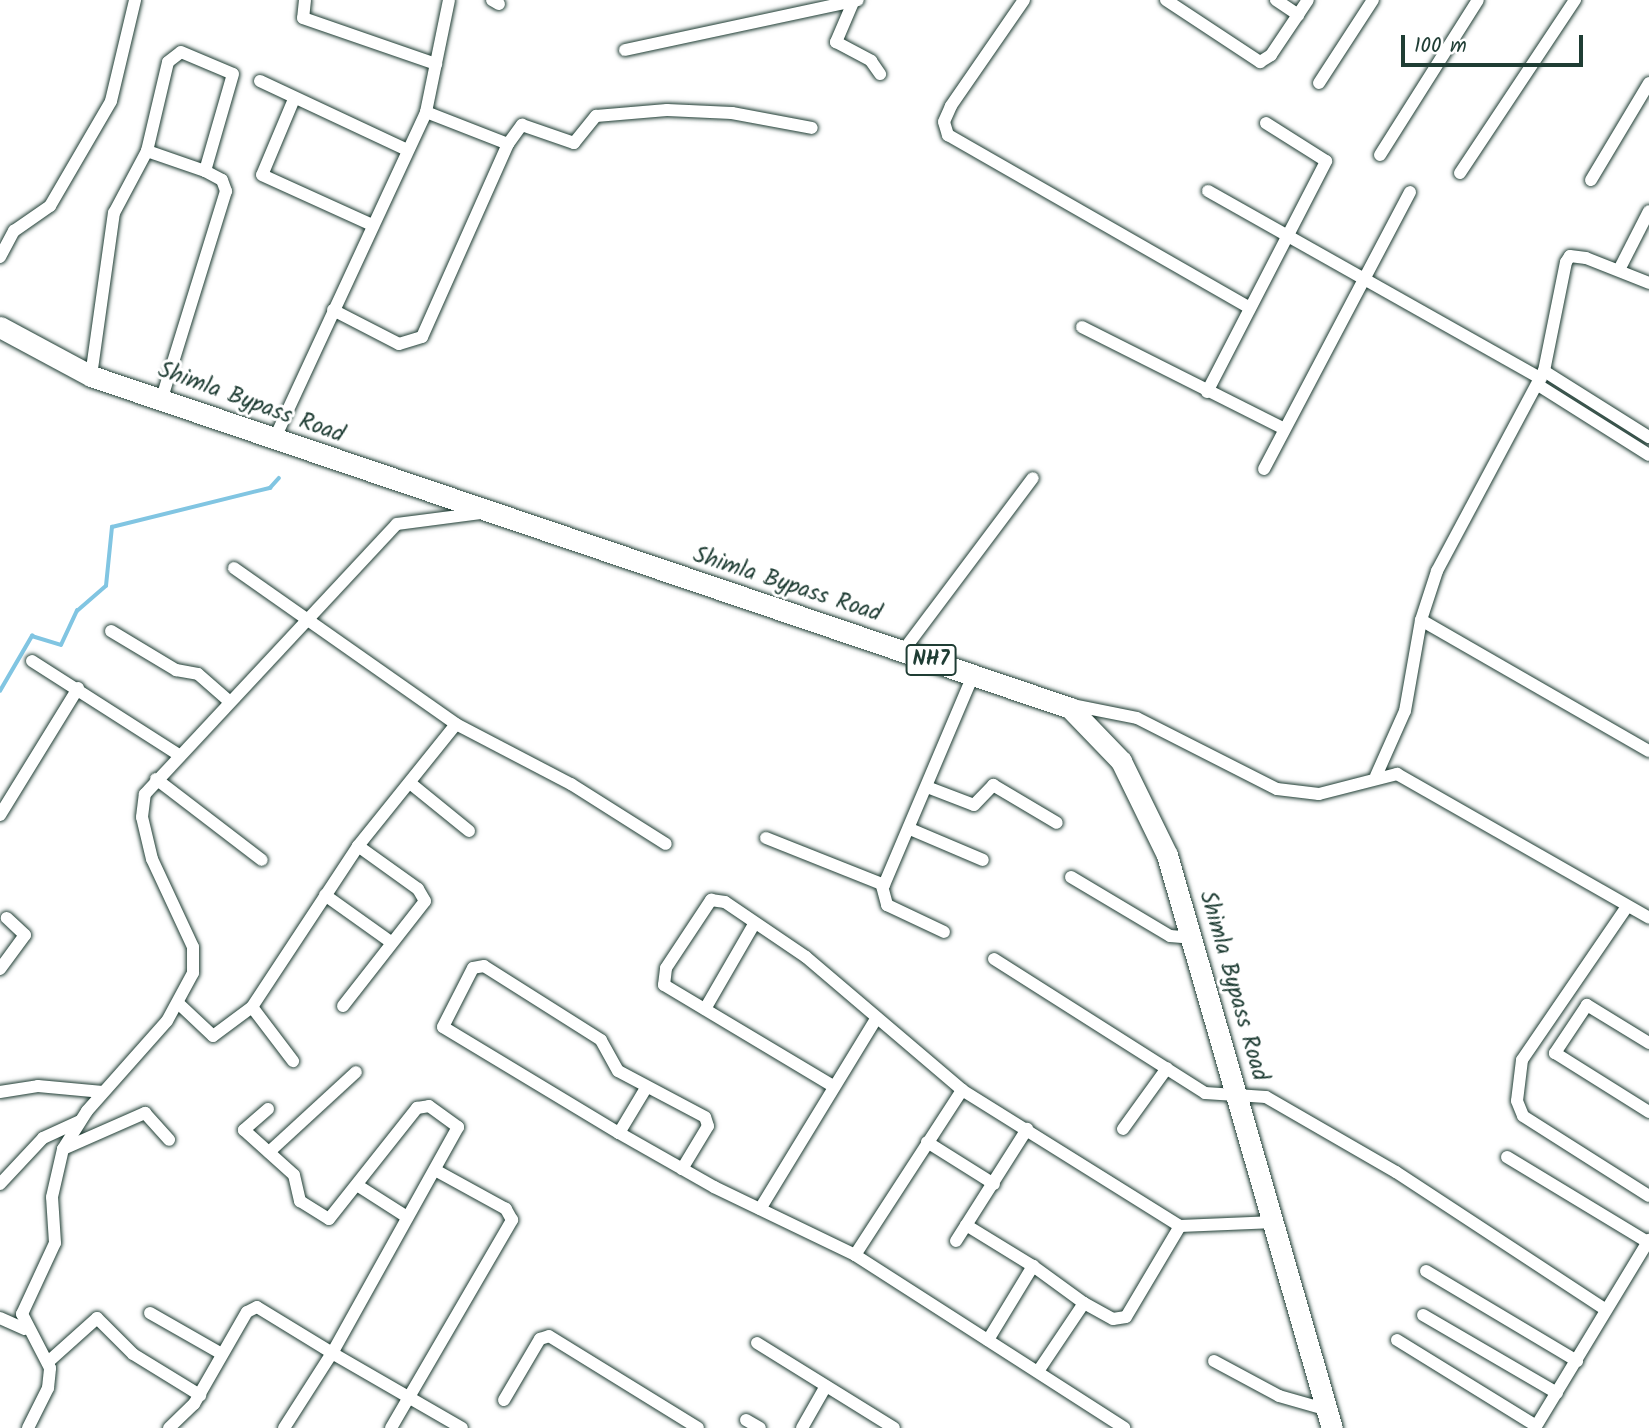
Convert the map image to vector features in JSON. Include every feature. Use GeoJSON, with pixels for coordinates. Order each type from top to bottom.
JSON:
{"type":"FeatureCollection","features":[{"type":"Feature","properties":{"kind":"highway","name":"Shimla Bypass Road"},"geometry":{"type":"LineString","coordinates":[[0,327],[51,358],[91,376],[162,398],[483,513],[1058,702],[1097,731],[1121,761],[1167,855],[1194,938],[1330,1419]]}},
{"type":"Feature","properties":{"kind":"street"},"geometry":{"type":"LineString","coordinates":[[0,257],[14,231],[57,196],[111,101],[135,0]]}},
{"type":"Feature","properties":{"kind":"street"},"geometry":{"type":"LineString","coordinates":[[305,0],[303,18],[436,64]]}},
{"type":"Feature","properties":{"kind":"street"},"geometry":{"type":"LineString","coordinates":[[274,440],[426,112],[449,0]]}},
{"type":"Feature","properties":{"kind":"street"},"geometry":{"type":"LineString","coordinates":[[625,50],[855,0]]}},
{"type":"Feature","properties":{"kind":"street"},"geometry":{"type":"LineString","coordinates":[[855,0],[836,42],[869,59],[880,74]]}},
{"type":"Feature","properties":{"kind":"street"},"geometry":{"type":"LineString","coordinates":[[1024,0],[951,106],[944,122],[948,135],[1248,307]]}},
{"type":"Feature","properties":{"kind":"street"},"geometry":{"type":"LineString","coordinates":[[1166,0],[1260,62],[1308,0]]}},
{"type":"Feature","properties":{"kind":"street"},"geometry":{"type":"LineString","coordinates":[[1276,0],[1298,15]]}},
{"type":"Feature","properties":{"kind":"street"},"geometry":{"type":"LineString","coordinates":[[1319,83],[1373,0]]}},
{"type":"Feature","properties":{"kind":"street"},"geometry":{"type":"LineString","coordinates":[[1380,155],[1478,0]]}},
{"type":"Feature","properties":{"kind":"street"},"geometry":{"type":"LineString","coordinates":[[1460,173],[1575,0]]}},
{"type":"Feature","properties":{"kind":"street"},"geometry":{"type":"LineString","coordinates":[[91,376],[114,213],[146,151],[170,58],[181,52],[216,64],[233,75],[205,171]]}},
{"type":"Feature","properties":{"kind":"street"},"geometry":{"type":"LineString","coordinates":[[260,80],[294,99],[407,150]]}},
{"type":"Feature","properties":{"kind":"street"},"geometry":{"type":"LineString","coordinates":[[1591,180],[1649,83]]}},
{"type":"Feature","properties":{"kind":"street"},"geometry":{"type":"LineString","coordinates":[[294,99],[262,175],[372,225]]}},
{"type":"Feature","properties":{"kind":"street"},"geometry":{"type":"LineString","coordinates":[[333,310],[399,344],[418,342],[508,144],[523,125],[574,143],[596,116],[667,110],[732,113],[812,128]]}},
{"type":"Feature","properties":{"kind":"street"},"geometry":{"type":"LineString","coordinates":[[426,112],[508,144]]}},
{"type":"Feature","properties":{"kind":"street"},"geometry":{"type":"LineString","coordinates":[[1206,392],[1286,232],[1326,161],[1266,123]]}},
{"type":"Feature","properties":{"kind":"street"},"geometry":{"type":"LineString","coordinates":[[146,151],[205,171],[222,180],[226,191],[162,398]]}},
{"type":"Feature","properties":{"kind":"street"},"geometry":{"type":"LineString","coordinates":[[1208,191],[1362,273],[1541,378],[1649,437]]}},
{"type":"Feature","properties":{"kind":"street"},"geometry":{"type":"LineString","coordinates":[[1264,469],[1362,273],[1410,192]]}},
{"type":"Feature","properties":{"kind":"street"},"geometry":{"type":"LineString","coordinates":[[1619,270],[1647,218]]}},
{"type":"Feature","properties":{"kind":"street"},"geometry":{"type":"LineString","coordinates":[[1376,776],[1405,711],[1421,620],[1437,571],[1541,378],[1570,256],[1619,270],[1649,283]]}},
{"type":"Feature","properties":{"kind":"street"},"geometry":{"type":"LineString","coordinates":[[1082,327],[1206,392],[1283,428]]}},
{"type":"Feature","properties":{"kind":"street"},"geometry":{"type":"LineString","coordinates":[[1541,378],[1649,454]]}},
{"type":"Feature","properties":{"kind":"street"},"geometry":{"type":"LineString","coordinates":[[903,651],[1034,478]]}},
{"type":"Feature","properties":{"kind":"street"},"geometry":{"type":"LineString","coordinates":[[27,1428],[48,1388],[48,1362],[26,1329],[23,1307],[55,1243],[52,1197],[63,1149],[80,1121],[178,1003],[193,973],[193,947],[160,879],[142,817],[145,794],[304,620],[397,524],[483,513]]}},
{"type":"Feature","properties":{"kind":"street"},"geometry":{"type":"LineString","coordinates":[[234,568],[304,620],[456,724],[571,784],[666,844]]}},
{"type":"Feature","properties":{"kind":"street"},"geometry":{"type":"LineString","coordinates":[[1421,620],[1649,751]]}},
{"type":"Feature","properties":{"kind":"street"},"geometry":{"type":"LineString","coordinates":[[111,631],[176,670],[198,674],[229,701]]}},
{"type":"Feature","properties":{"kind":"street"},"geometry":{"type":"LineString","coordinates":[[32,661],[179,755]]}},
{"type":"Feature","properties":{"kind":"street"},"geometry":{"type":"LineString","coordinates":[[944,932],[887,905],[882,886],[910,829],[974,673]]}},
{"type":"Feature","properties":{"kind":"street"},"geometry":{"type":"LineString","coordinates":[[0,815],[78,688]]}},
{"type":"Feature","properties":{"kind":"street"},"geometry":{"type":"LineString","coordinates":[[1058,702],[1137,718],[1277,789],[1319,794],[1376,776],[1409,779],[1626,908],[1649,918]]}},
{"type":"Feature","properties":{"kind":"street"},"geometry":{"type":"LineString","coordinates":[[178,1003],[213,1036],[252,1007],[358,846],[456,724]]}},
{"type":"Feature","properties":{"kind":"street"},"geometry":{"type":"LineString","coordinates":[[156,779],[262,860]]}},
{"type":"Feature","properties":{"kind":"street"},"geometry":{"type":"LineString","coordinates":[[410,783],[469,831]]}},
{"type":"Feature","properties":{"kind":"street"},"geometry":{"type":"LineString","coordinates":[[927,787],[976,805],[993,785],[1057,823]]}},
{"type":"Feature","properties":{"kind":"street"},"geometry":{"type":"LineString","coordinates":[[910,829],[983,860]]}},
{"type":"Feature","properties":{"kind":"street"},"geometry":{"type":"LineString","coordinates":[[766,838],[882,886]]}},
{"type":"Feature","properties":{"kind":"street"},"geometry":{"type":"LineString","coordinates":[[343,1006],[424,904],[424,896],[358,846]]}},
{"type":"Feature","properties":{"kind":"street"},"geometry":{"type":"LineString","coordinates":[[1071,877],[1170,936],[1194,938]]}},
{"type":"Feature","properties":{"kind":"street"},"geometry":{"type":"LineString","coordinates":[[326,895],[391,943]]}},
{"type":"Feature","properties":{"kind":"street"},"geometry":{"type":"LineString","coordinates":[[833,1086],[664,985],[666,968],[711,900],[754,924],[833,978],[876,1019],[962,1090],[1180,1226],[1275,1222]]}},
{"type":"Feature","properties":{"kind":"street"},"geometry":{"type":"LineString","coordinates":[[1626,908],[1522,1060],[1517,1101],[1523,1116],[1649,1196]]}},
{"type":"Feature","properties":{"kind":"street"},"geometry":{"type":"LineString","coordinates":[[0,969],[24,935],[7,918]]}},
{"type":"Feature","properties":{"kind":"street"},"geometry":{"type":"LineString","coordinates":[[705,1009],[754,924]]}},
{"type":"Feature","properties":{"kind":"street"},"geometry":{"type":"LineString","coordinates":[[994,958],[1213,1096],[1238,1100],[1266,1097],[1396,1172],[1606,1310]]}},
{"type":"Feature","properties":{"kind":"street"},"geometry":{"type":"LineString","coordinates":[[682,1168],[707,1120],[618,1071],[601,1040],[484,966],[469,973],[443,1027],[682,1168],[855,1255],[1039,1370],[1124,1428]]}},
{"type":"Feature","properties":{"kind":"street"},"geometry":{"type":"LineString","coordinates":[[1649,1043],[1587,1005],[1555,1053],[1649,1112]]}},
{"type":"Feature","properties":{"kind":"street"},"geometry":{"type":"LineString","coordinates":[[252,1007],[293,1061]]}},
{"type":"Feature","properties":{"kind":"street"},"geometry":{"type":"LineString","coordinates":[[760,1209],[876,1019]]}},
{"type":"Feature","properties":{"kind":"street"},"geometry":{"type":"LineString","coordinates":[[1124,1129],[1167,1068]]}},
{"type":"Feature","properties":{"kind":"street"},"geometry":{"type":"LineString","coordinates":[[269,1152],[356,1072]]}},
{"type":"Feature","properties":{"kind":"street"},"geometry":{"type":"LineString","coordinates":[[0,1092],[37,1086],[103,1093]]}},
{"type":"Feature","properties":{"kind":"street"},"geometry":{"type":"LineString","coordinates":[[619,1133],[646,1088]]}},
{"type":"Feature","properties":{"kind":"street"},"geometry":{"type":"LineString","coordinates":[[855,1255],[962,1090]]}},
{"type":"Feature","properties":{"kind":"street"},"geometry":{"type":"LineString","coordinates":[[268,1109],[243,1127],[294,1175],[300,1201],[318,1216],[334,1217],[360,1187],[421,1105],[459,1129],[332,1353],[284,1428]]}},
{"type":"Feature","properties":{"kind":"street"},"geometry":{"type":"LineString","coordinates":[[63,1149],[145,1113],[169,1140]]}},
{"type":"Feature","properties":{"kind":"street"},"geometry":{"type":"LineString","coordinates":[[0,1184],[43,1138],[80,1121]]}},
{"type":"Feature","properties":{"kind":"street"},"geometry":{"type":"LineString","coordinates":[[956,1241],[1027,1129]]}},
{"type":"Feature","properties":{"kind":"street"},"geometry":{"type":"LineString","coordinates":[[927,1142],[994,1184]]}},
{"type":"Feature","properties":{"kind":"street"},"geometry":{"type":"LineString","coordinates":[[1397,1340],[1535,1427],[1649,1242],[1507,1157]]}},
{"type":"Feature","properties":{"kind":"street"},"geometry":{"type":"LineString","coordinates":[[391,1428],[512,1220],[506,1209],[435,1170]]}},
{"type":"Feature","properties":{"kind":"street"},"geometry":{"type":"LineString","coordinates":[[360,1187],[407,1217]]}},
{"type":"Feature","properties":{"kind":"street"},"geometry":{"type":"LineString","coordinates":[[966,1225],[1113,1320],[1126,1318],[1180,1226]]}},
{"type":"Feature","properties":{"kind":"street"},"geometry":{"type":"LineString","coordinates":[[988,1340],[1033,1266]]}},
{"type":"Feature","properties":{"kind":"street"},"geometry":{"type":"LineString","coordinates":[[1426,1271],[1577,1361]]}},
{"type":"Feature","properties":{"kind":"street"},"geometry":{"type":"LineString","coordinates":[[1039,1370],[1084,1303]]}},
{"type":"Feature","properties":{"kind":"street"},"geometry":{"type":"LineString","coordinates":[[169,1428],[200,1395],[247,1312],[257,1307],[462,1428]]}},
{"type":"Feature","properties":{"kind":"street"},"geometry":{"type":"LineString","coordinates":[[150,1313],[222,1354]]}},
{"type":"Feature","properties":{"kind":"street"},"geometry":{"type":"LineString","coordinates":[[1423,1315],[1556,1393]]}},
{"type":"Feature","properties":{"kind":"street"},"geometry":{"type":"LineString","coordinates":[[0,1318],[26,1329]]}},
{"type":"Feature","properties":{"kind":"street"},"geometry":{"type":"LineString","coordinates":[[48,1362],[97,1318],[133,1354],[200,1395]]}},
{"type":"Feature","properties":{"kind":"street"},"geometry":{"type":"LineString","coordinates":[[505,1400],[540,1339],[549,1336],[698,1428]]}},
{"type":"Feature","properties":{"kind":"street"},"geometry":{"type":"LineString","coordinates":[[757,1343],[894,1428]]}},
{"type":"Feature","properties":{"kind":"street"},"geometry":{"type":"LineString","coordinates":[[1214,1361],[1279,1396],[1330,1419]]}},
{"type":"Feature","properties":{"kind":"street"},"geometry":{"type":"LineString","coordinates":[[802,1428],[826,1386]]}},
{"type":"Feature","properties":{"kind":"street"},"geometry":{"type":"LineString","coordinates":[[746,1420],[760,1428]]}},
{"type":"Feature","properties":{"kind":"waterway"},"geometry":{"type":"LineString","coordinates":[[0,691],[32,636],[61,645],[77,611],[106,586],[112,527],[270,488],[279,478]]}}]}
